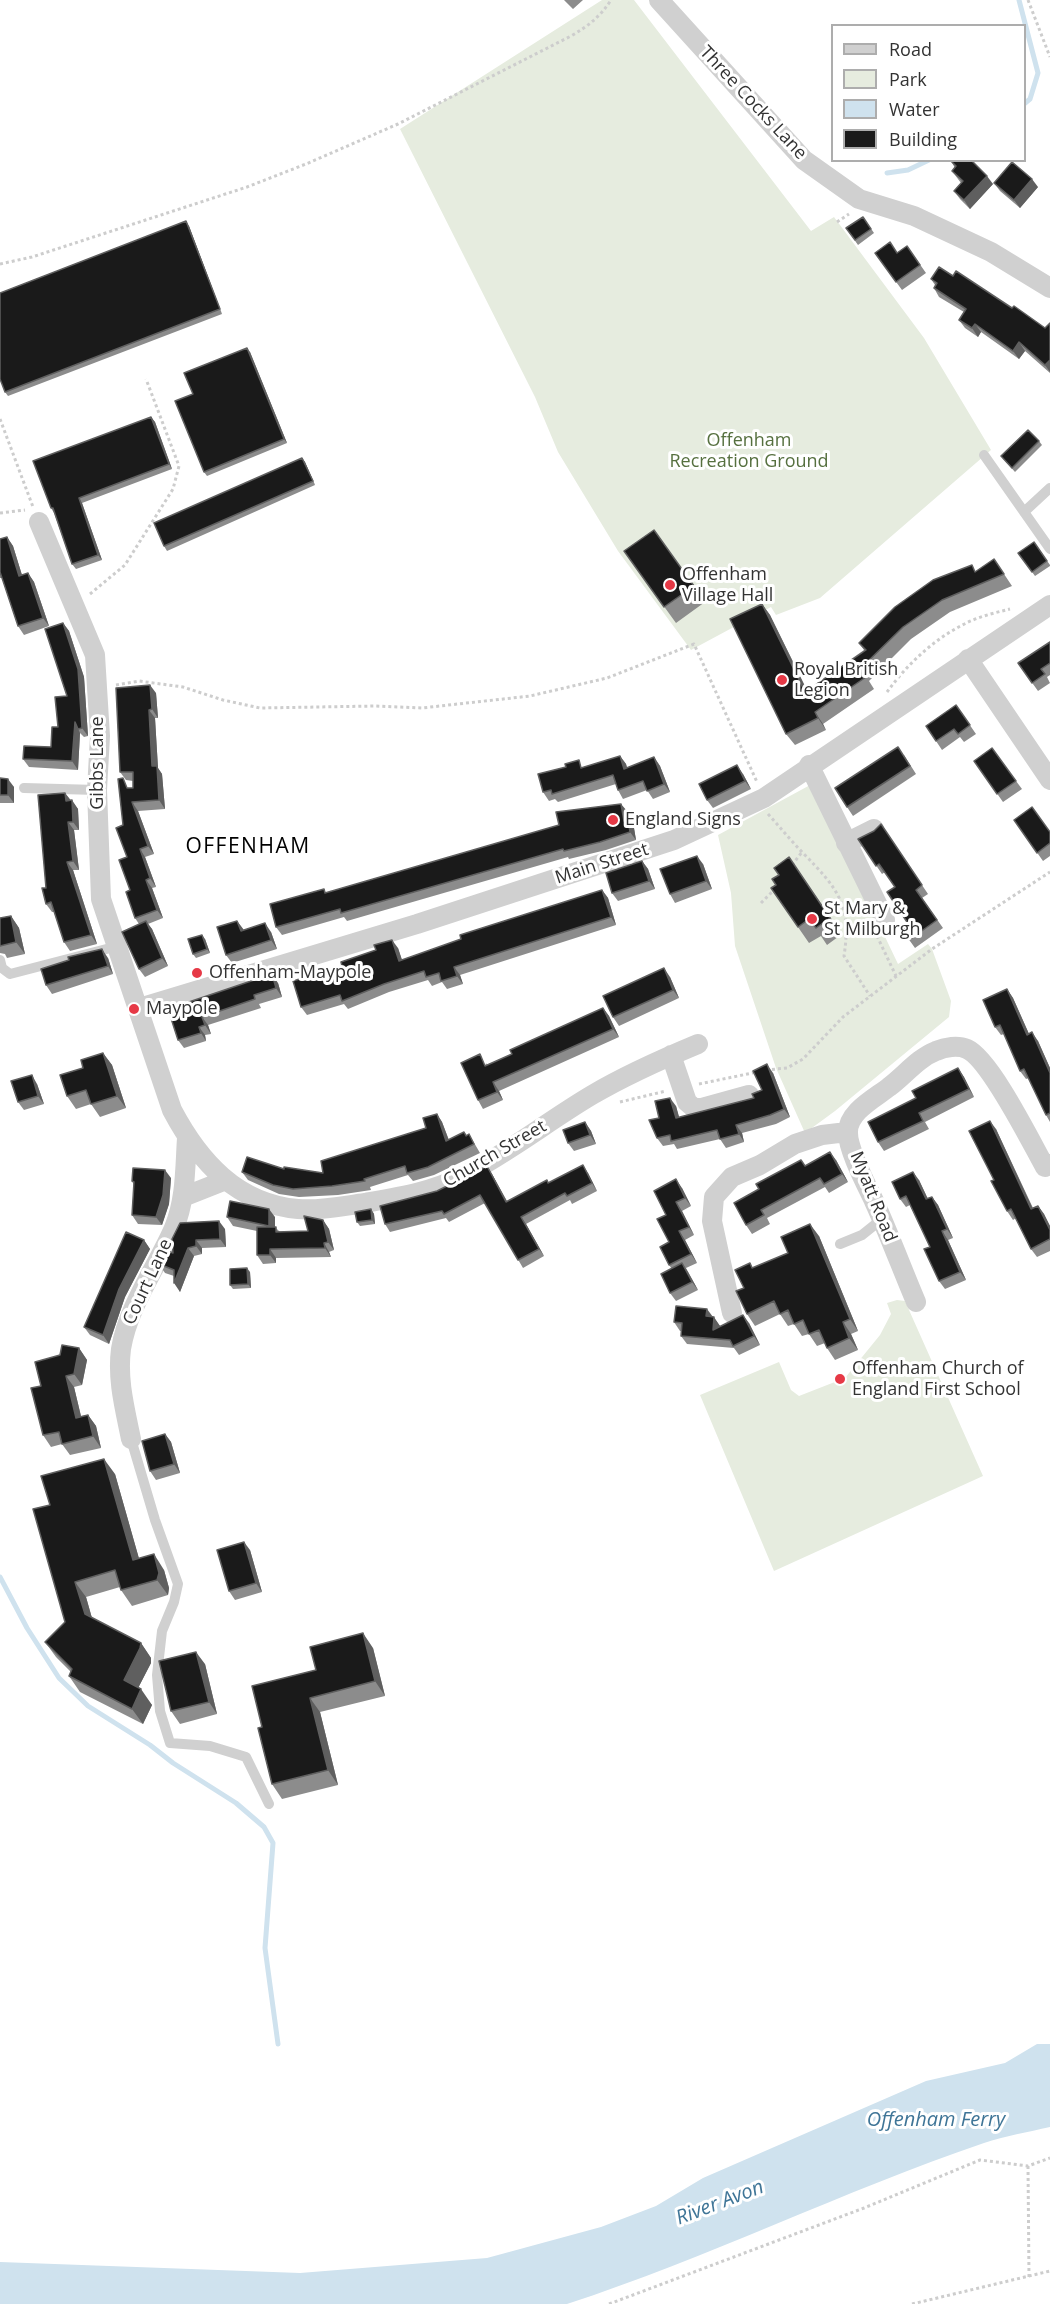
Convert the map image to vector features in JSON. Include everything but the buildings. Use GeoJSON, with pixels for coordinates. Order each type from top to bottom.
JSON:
{"type":"FeatureCollection","features":[{"type":"Feature","properties":{"kind":"street","name":"Three Cocks Lane"},"geometry":{"type":"LineString","coordinates":[[659,0],[804,160],[858,199],[914,216],[981,247],[1050,288]]}},
{"type":"Feature","properties":{"kind":"street","name":"Gibbs Lane"},"geometry":{"type":"LineString","coordinates":[[39,522],[94,655],[100,736],[97,790],[101,899],[139,1008]]}},
{"type":"Feature","properties":{"kind":"street","name":"Main Street"},"geometry":{"type":"LineString","coordinates":[[139,1008],[417,924],[674,840],[763,799],[810,765],[848,743],[968,658],[1050,605]]}},
{"type":"Feature","properties":{"kind":"street"},"geometry":{"type":"LineString","coordinates":[[968,658],[1050,780]]}},
{"type":"Feature","properties":{"kind":"street"},"geometry":{"type":"LineString","coordinates":[[810,765],[885,920]]}},
{"type":"Feature","properties":{"kind":"street"},"geometry":{"type":"LineString","coordinates":[[846,843],[874,830]]}},
{"type":"Feature","properties":{"kind":"street","name":"Church Street"},"geometry":{"type":"LineString","coordinates":[[139,1008],[172,1110],[187,1138],[226,1180],[247,1196],[272,1205],[298,1209],[325,1209],[433,1189],[462,1177],[594,1094],[698,1044]]}},
{"type":"Feature","properties":{"kind":"street","name":"Myatt Road"},"geometry":{"type":"LineString","coordinates":[[916,1302],[855,1159],[847,1132],[852,1117],[864,1105],[934,1052],[957,1047],[969,1049],[987,1067],[1048,1169]]}},
{"type":"Feature","properties":{"kind":"street"},"geometry":{"type":"LineString","coordinates":[[671,1055],[687,1102],[694,1108],[702,1108],[748,1095]]}},
{"type":"Feature","properties":{"kind":"street"},"geometry":{"type":"LineString","coordinates":[[732,1313],[712,1221],[714,1197],[732,1177],[760,1165],[795,1144],[822,1135],[847,1132]]}},
{"type":"Feature","properties":{"kind":"street","name":"Court Lane"},"geometry":{"type":"LineString","coordinates":[[131,1439],[121,1388],[121,1349],[127,1325],[175,1226],[183,1197],[187,1138]]}},
{"type":"Feature","properties":{"kind":"street"},"geometry":{"type":"LineString","coordinates":[[183,1197],[226,1180]]}},
{"type":"Feature","properties":{"kind":"lane"},"geometry":{"type":"LineString","coordinates":[[984,455],[1050,549]]}},
{"type":"Feature","properties":{"kind":"lane"},"geometry":{"type":"LineString","coordinates":[[1024,512],[1050,488]]}},
{"type":"Feature","properties":{"kind":"lane"},"geometry":{"type":"LineString","coordinates":[[24,788],[97,790]]}},
{"type":"Feature","properties":{"kind":"lane"},"geometry":{"type":"LineString","coordinates":[[0,960],[2,968],[10,974],[117,946]]}},
{"type":"Feature","properties":{"kind":"lane"},"geometry":{"type":"LineString","coordinates":[[840,1244],[862,1234],[882,1219]]}},
{"type":"Feature","properties":{"kind":"lane"},"geometry":{"type":"LineString","coordinates":[[131,1439],[155,1520],[178,1584],[174,1602],[162,1631],[157,1675],[160,1711],[170,1743],[210,1746],[246,1756],[269,1804]]}},
{"type":"Feature","properties":{"kind":"path"},"geometry":{"type":"LineString","coordinates":[[0,264],[32,257],[247,187],[398,124],[571,36],[591,24],[603,13],[611,0]]}},
{"type":"Feature","properties":{"kind":"path"},"geometry":{"type":"LineString","coordinates":[[1028,0],[1050,57]]}},
{"type":"Feature","properties":{"kind":"path"},"geometry":{"type":"LineString","coordinates":[[76,609],[125,565],[173,489],[179,466],[146,379]]}},
{"type":"Feature","properties":{"kind":"path"},"geometry":{"type":"LineString","coordinates":[[0,419],[34,509],[0,513]]}},
{"type":"Feature","properties":{"kind":"path"},"geometry":{"type":"LineString","coordinates":[[885,694],[900,673],[949,633],[974,620],[1011,608]]}},
{"type":"Feature","properties":{"kind":"path"},"geometry":{"type":"LineString","coordinates":[[97,688],[139,681],[183,687],[223,700],[260,708],[376,706],[422,708],[530,696],[607,678],[694,644],[763,799],[765,811],[816,866],[840,897],[846,914],[848,935],[844,956],[870,996]]}},
{"type":"Feature","properties":{"kind":"path"},"geometry":{"type":"LineString","coordinates":[[790,867],[802,852]]}},
{"type":"Feature","properties":{"kind":"path"},"geometry":{"type":"LineString","coordinates":[[614,1104],[683,1087],[776,1068],[787,1068],[803,1059],[843,1017],[932,949],[1050,872]]}},
{"type":"Feature","properties":{"kind":"path"},"geometry":{"type":"LineString","coordinates":[[761,903],[779,882]]}},
{"type":"Feature","properties":{"kind":"path"},"geometry":{"type":"LineString","coordinates":[[609,2304],[854,2212],[980,2160],[1028,2166],[1050,2158]]}},
{"type":"Feature","properties":{"kind":"path"},"geometry":{"type":"LineString","coordinates":[[1028,2166],[1029,2277]]}},
{"type":"Feature","properties":{"kind":"path"},"geometry":{"type":"LineString","coordinates":[[912,2304],[1050,2271]]}},
{"type":"Feature","properties":{"kind":"green space","name":"Offenham Recreation Ground"},"geometry":{"type":"Polygon","coordinates":[[[602,0],[634,0],[811,231],[834,217],[924,338],[991,450],[820,598],[776,615],[771,607],[691,650],[618,551],[558,452],[535,397],[400,129],[602,0]]]}},
{"type":"Feature","properties":{"kind":"green space"},"geometry":{"type":"Polygon","coordinates":[[[812,784],[898,964],[928,944],[932,949],[951,1001],[949,1017],[805,1133],[776,1068],[735,946],[731,893],[718,835],[812,784]]]}},
{"type":"Feature","properties":{"kind":"green space","name":"Offenham Church of England First School"},"geometry":{"type":"Polygon","coordinates":[[[897,1300],[905,1301],[983,1476],[774,1571],[700,1395],[779,1362],[791,1390],[799,1396],[845,1378],[880,1335],[891,1314],[887,1303],[897,1300]]]}},
{"type":"Feature","properties":{"kind":"water","name":"Offenham Ferry"},"geometry":{"type":"Polygon","coordinates":[[[1037,2044],[1050,2044],[1050,2127],[1008,2136],[931,2162],[672,2266],[567,2304],[0,2304],[0,2262],[300,2273],[487,2258],[601,2227],[656,2206],[703,2178],[926,2081],[1005,2063],[1037,2044]]]}},
{"type":"Feature","properties":{"kind":"waterway"},"geometry":{"type":"LineString","coordinates":[[1019,0],[1025,24]]}},
{"type":"Feature","properties":{"kind":"waterway"},"geometry":{"type":"LineString","coordinates":[[1026,27],[1038,73],[1030,99],[1026,102]]}},
{"type":"Feature","properties":{"kind":"waterway"},"geometry":{"type":"LineString","coordinates":[[887,173],[908,170],[925,162]]}},
{"type":"Feature","properties":{"kind":"waterway"},"geometry":{"type":"LineString","coordinates":[[0,1577],[27,1628],[59,1678],[88,1706],[236,1803],[264,1827],[273,1843],[265,1948],[278,2044]]}},
{"type":"Feature","properties":{"kind":"place","name":"Offenham Village Hall"},"geometry":{"type":"Point","coordinates":[670,585]}},
{"type":"Feature","properties":{"kind":"place","name":"Royal British Legion"},"geometry":{"type":"Point","coordinates":[782,680]}},
{"type":"Feature","properties":{"kind":"place","name":"England Signs"},"geometry":{"type":"Point","coordinates":[613,820]}},
{"type":"Feature","properties":{"kind":"place","name":"St Mary & St Milburgh"},"geometry":{"type":"Point","coordinates":[812,919]}},
{"type":"Feature","properties":{"kind":"place","name":"Offenham-Maypole"},"geometry":{"type":"Point","coordinates":[197,973]}},
{"type":"Feature","properties":{"kind":"place","name":"Maypole"},"geometry":{"type":"Point","coordinates":[134,1009]}},
{"type":"Feature","properties":{"kind":"place","name":"Offenham Church of England First School"},"geometry":{"type":"Point","coordinates":[840,1379]}},
{"type":"Feature","properties":{"kind":"district","name":"OFFENHAM"},"geometry":{"type":"Point","coordinates":[248,847]}},
{"type":"Feature","properties":{"kind":"water label","name":"River Avon"},"geometry":{"type":"Point","coordinates":[720,2203]}}]}
